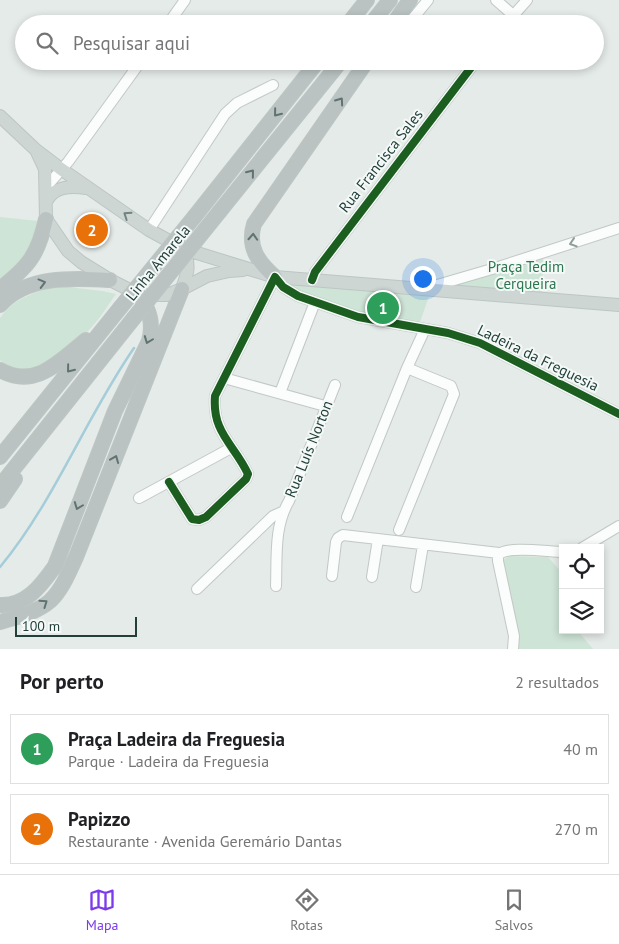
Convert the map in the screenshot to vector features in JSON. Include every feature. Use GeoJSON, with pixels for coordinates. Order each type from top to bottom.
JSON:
{"type":"FeatureCollection","features":[{"type":"Feature","properties":{"kind":"highway"},"geometry":{"type":"LineString","coordinates":[[355,15],[367,0]]}},
{"type":"Feature","properties":{"kind":"highway"},"geometry":{"type":"LineString","coordinates":[[378,15],[390,0]]}},
{"type":"Feature","properties":{"kind":"highway"},"geometry":{"type":"LineString","coordinates":[[399,15],[410,0]]}},
{"type":"Feature","properties":{"kind":"highway","name":"Linha Amarela"},"geometry":{"type":"LineString","coordinates":[[0,457],[311,70]]}},
{"type":"Feature","properties":{"kind":"highway","name":"Linha Amarela"},"geometry":{"type":"LineString","coordinates":[[0,486],[334,70]]}},
{"type":"Feature","properties":{"kind":"highway"},"geometry":{"type":"LineString","coordinates":[[275,277],[260,262],[253,249],[251,241],[254,224],[361,70]]}},
{"type":"Feature","properties":{"kind":"highway"},"geometry":{"type":"LineString","coordinates":[[0,289],[24,269],[33,257],[39,245],[46,219]]}},
{"type":"Feature","properties":{"kind":"highway"},"geometry":{"type":"LineString","coordinates":[[0,305],[13,294],[43,282],[72,278],[110,280]]}},
{"type":"Feature","properties":{"kind":"highway"},"geometry":{"type":"LineString","coordinates":[[0,622],[27,614],[50,600],[65,580],[182,289]]}},
{"type":"Feature","properties":{"kind":"highway"},"geometry":{"type":"LineString","coordinates":[[0,605],[20,602],[41,586],[55,566],[115,412],[152,332],[151,320],[140,295]]}},
{"type":"Feature","properties":{"kind":"highway"},"geometry":{"type":"LineString","coordinates":[[0,370],[9,375],[20,377],[31,377],[42,373],[56,365],[116,313]]}},
{"type":"Feature","properties":{"kind":"highway"},"geometry":{"type":"LineString","coordinates":[[0,501],[21,472],[41,436]]}},
{"type":"Feature","properties":{"kind":"main road"},"geometry":{"type":"LineString","coordinates":[[0,116],[36,150],[86,188],[149,230],[184,249],[275,277],[619,305]]}},
{"type":"Feature","properties":{"kind":"main road"},"geometry":{"type":"LineString","coordinates":[[36,150],[46,169],[46,219],[68,251],[81,262],[110,280],[140,295],[167,295],[207,276],[252,269]]}},
{"type":"Feature","properties":{"kind":"main road"},"geometry":{"type":"LineString","coordinates":[[47,200],[50,194],[60,189],[76,186],[86,188]]}},
{"type":"Feature","properties":{"kind":"main road"},"geometry":{"type":"LineString","coordinates":[[182,289],[189,270],[184,249]]}},
{"type":"Feature","properties":{"kind":"main road"},"geometry":{"type":"LineString","coordinates":[[458,279],[458,286],[462,292]]}},
{"type":"Feature","properties":{"kind":"street"},"geometry":{"type":"LineString","coordinates":[[174,15],[185,0]]}},
{"type":"Feature","properties":{"kind":"street"},"geometry":{"type":"LineString","coordinates":[[416,15],[428,0]]}},
{"type":"Feature","properties":{"kind":"street"},"geometry":{"type":"LineString","coordinates":[[496,0],[513,15],[527,0]]}},
{"type":"Feature","properties":{"kind":"street"},"geometry":{"type":"LineString","coordinates":[[47,186],[68,162],[134,70]]}},
{"type":"Feature","properties":{"kind":"street","name":"Rua Francisca Sales"},"geometry":{"type":"LineString","coordinates":[[312,280],[315,272],[337,242],[469,70]]}},
{"type":"Feature","properties":{"kind":"street"},"geometry":{"type":"LineString","coordinates":[[149,230],[225,114],[237,103],[273,85]]}},
{"type":"Feature","properties":{"kind":"street"},"geometry":{"type":"LineString","coordinates":[[419,289],[458,279],[619,228]]}},
{"type":"Feature","properties":{"kind":"street"},"geometry":{"type":"LineString","coordinates":[[169,482],[192,519],[200,520],[206,517],[246,479],[248,474],[230,448],[217,423],[214,409],[216,396],[224,378],[247,336],[275,277]]}},
{"type":"Feature","properties":{"kind":"street","name":"Ladeira da Freguesia"},"geometry":{"type":"LineString","coordinates":[[275,277],[283,287],[315,302],[358,317],[448,333],[480,344],[619,414]]}},
{"type":"Feature","properties":{"kind":"street"},"geometry":{"type":"LineString","coordinates":[[280,393],[315,302]]}},
{"type":"Feature","properties":{"kind":"street"},"geometry":{"type":"LineString","coordinates":[[348,516],[407,368],[425,329]]}},
{"type":"Feature","properties":{"kind":"street"},"geometry":{"type":"LineString","coordinates":[[399,530],[454,394],[451,386],[407,368]]}},
{"type":"Feature","properties":{"kind":"street"},"geometry":{"type":"LineString","coordinates":[[224,378],[325,406]]}},
{"type":"Feature","properties":{"kind":"street","name":"Rua Luís Norton"},"geometry":{"type":"LineString","coordinates":[[276,586],[279,527],[282,512],[289,501],[325,406],[335,385]]}},
{"type":"Feature","properties":{"kind":"street"},"geometry":{"type":"LineString","coordinates":[[139,498],[230,448]]}},
{"type":"Feature","properties":{"kind":"street","name":"Rua Luís Norton"},"geometry":{"type":"LineString","coordinates":[[197,589],[273,516],[282,512]]}},
{"type":"Feature","properties":{"kind":"street"},"geometry":{"type":"LineString","coordinates":[[589,544],[619,526]]}},
{"type":"Feature","properties":{"kind":"street"},"geometry":{"type":"LineString","coordinates":[[332,576],[336,542],[338,538],[344,535],[422,546],[499,553],[520,550],[559,552]]}},
{"type":"Feature","properties":{"kind":"street"},"geometry":{"type":"LineString","coordinates":[[372,577],[378,539]]}},
{"type":"Feature","properties":{"kind":"street"},"geometry":{"type":"LineString","coordinates":[[416,587],[422,546]]}},
{"type":"Feature","properties":{"kind":"street"},"geometry":{"type":"LineString","coordinates":[[499,553],[498,561],[514,636],[513,648]]}},
{"type":"Feature","properties":{"kind":"green space"},"geometry":{"type":"Polygon","coordinates":[[[0,217],[38,221],[32,249],[15,271],[0,282],[0,217]]]}},
{"type":"Feature","properties":{"kind":"green space","name":"Praça Tedim Cerqueira"},"geometry":{"type":"Polygon","coordinates":[[[543,254],[542,293],[444,286],[543,254]]]}},
{"type":"Feature","properties":{"kind":"green space"},"geometry":{"type":"Polygon","coordinates":[[[281,280],[430,293],[419,325],[383,321],[297,292],[281,280]]]}},
{"type":"Feature","properties":{"kind":"green space"},"geometry":{"type":"Polygon","coordinates":[[[60,286],[116,294],[89,330],[56,358],[32,370],[21,371],[10,368],[0,360],[0,318],[12,305],[26,296],[60,286]]]}},
{"type":"Feature","properties":{"kind":"green space"},"geometry":{"type":"Polygon","coordinates":[[[510,556],[548,557],[559,569],[559,634],[580,634],[593,649],[512,649],[498,563],[510,556]]]}},
{"type":"Feature","properties":{"kind":"waterway"},"geometry":{"type":"LineString","coordinates":[[0,567],[37,515],[100,402],[134,348]]}},
{"type":"Feature","properties":{"kind":"cycle path"},"geometry":{"type":"LineString","coordinates":[[312,280],[315,272],[469,70]]}},
{"type":"Feature","properties":{"kind":"cycle path"},"geometry":{"type":"LineString","coordinates":[[169,482],[192,519],[199,520],[206,517],[246,479],[248,474],[220,429],[215,409],[215,396],[275,277],[283,287],[298,296],[358,317],[448,333],[480,343],[619,414]]}},
{"type":"Feature","properties":{"kind":"place","name":"Papizzo"},"geometry":{"type":"Point","coordinates":[92,230]}},
{"type":"Feature","properties":{"kind":"place","name":"Praça Ladeira da Freguesia"},"geometry":{"type":"Point","coordinates":[383,308]}}]}
